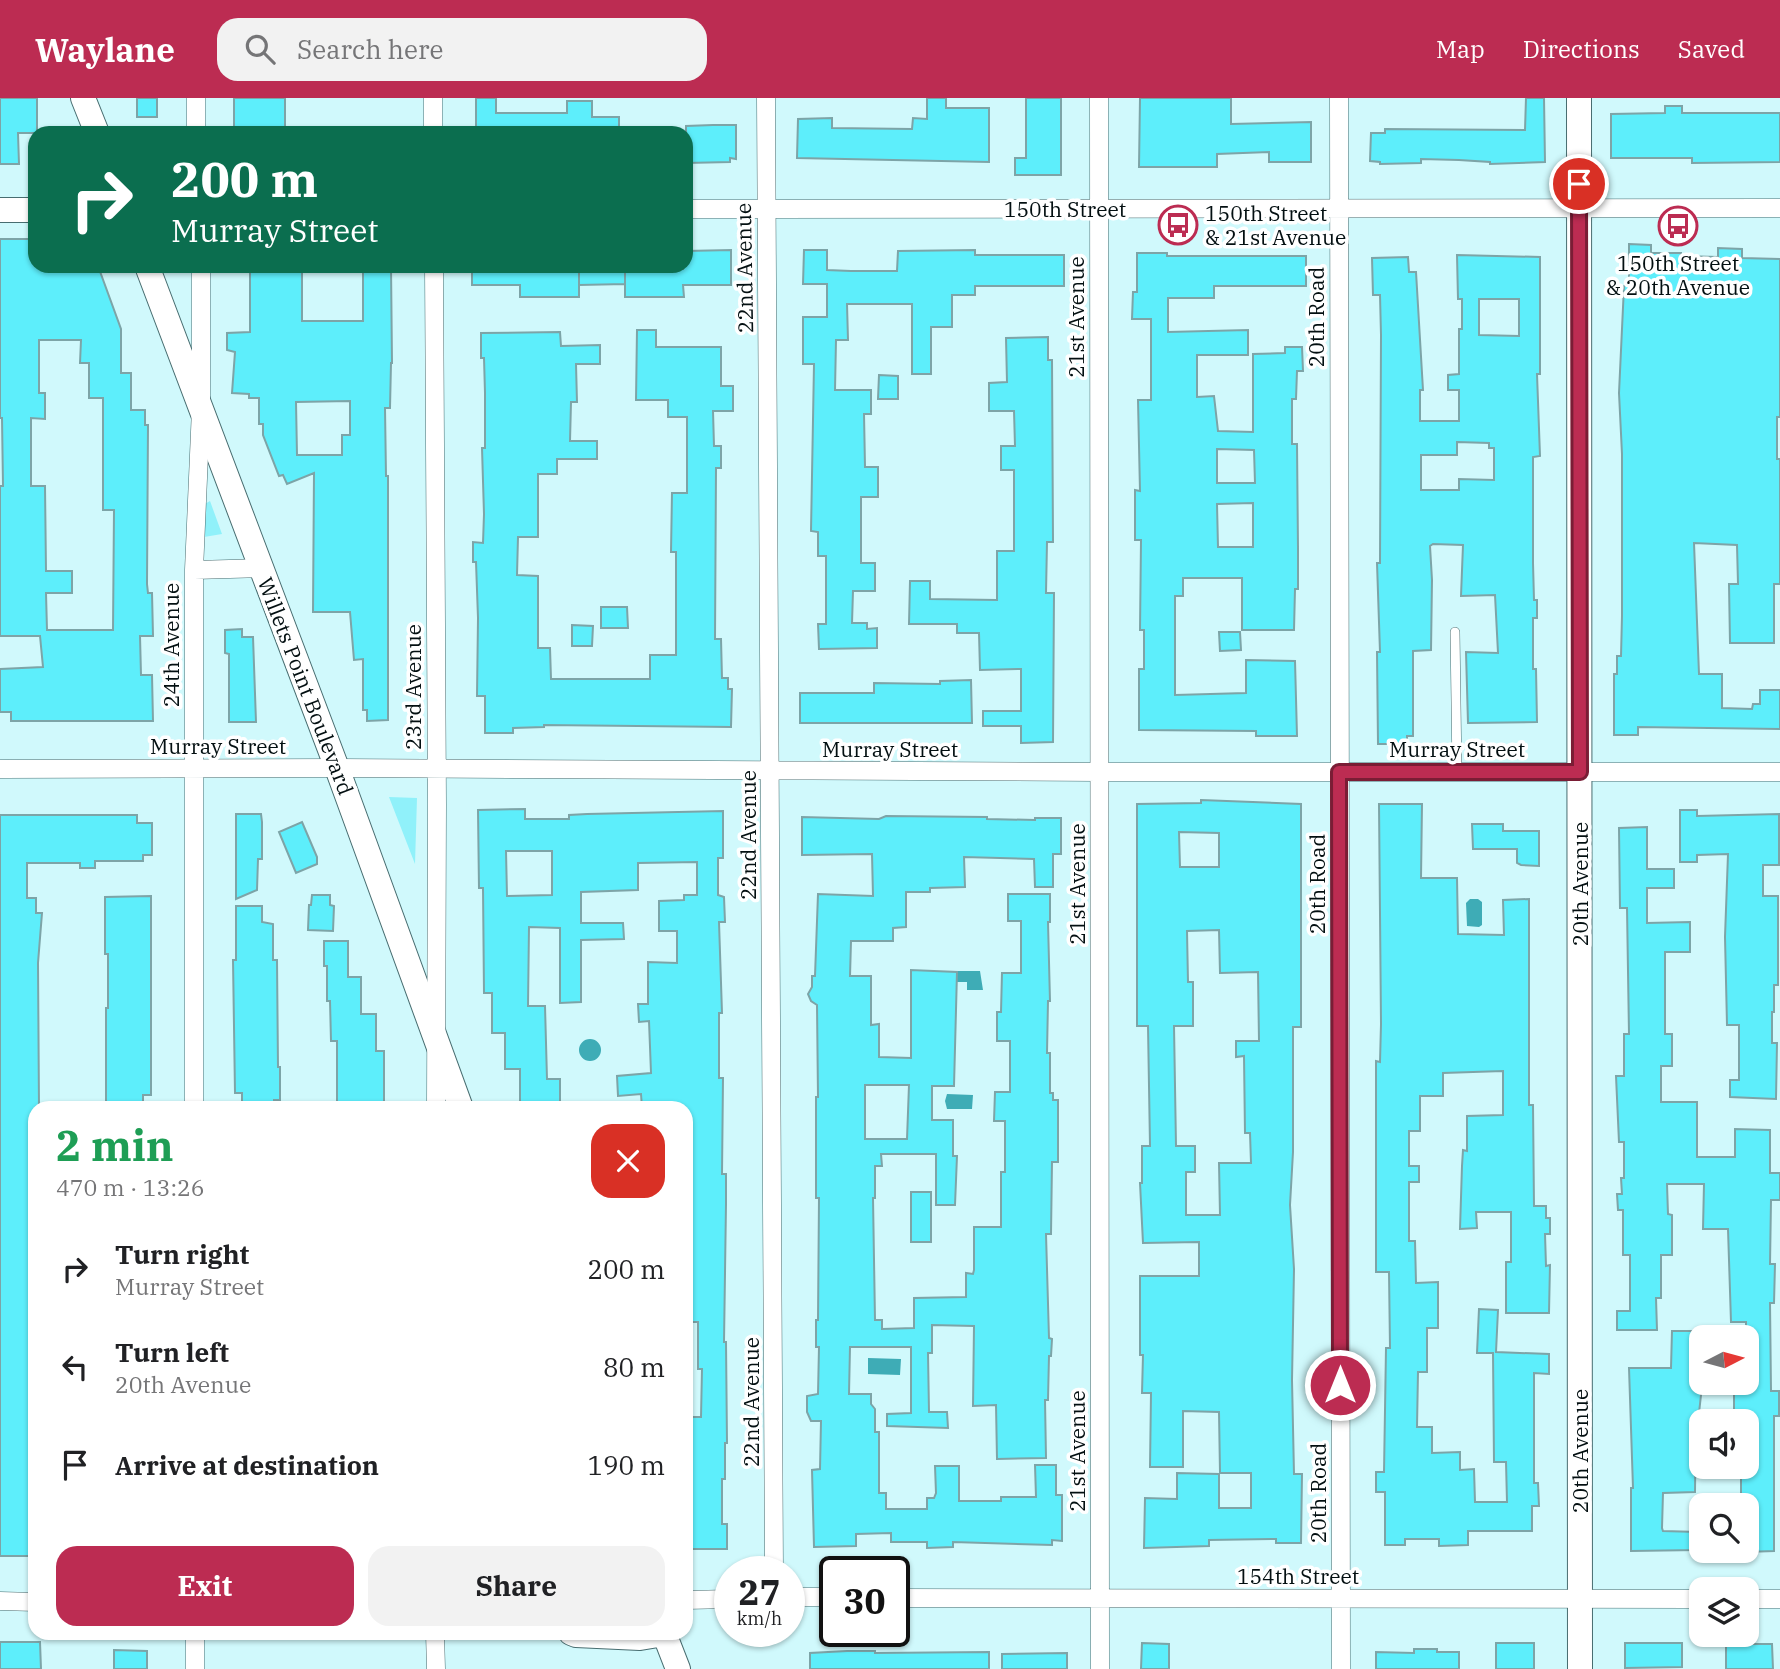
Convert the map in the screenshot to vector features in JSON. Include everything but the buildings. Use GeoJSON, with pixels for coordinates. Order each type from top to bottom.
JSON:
{"type":"FeatureCollection","features":[{"type":"Feature","properties":{"kind":"street"},"geometry":{"type":"LineString","coordinates":[[83,98],[94,126]]}},
{"type":"Feature","properties":{"kind":"street"},"geometry":{"type":"LineString","coordinates":[[196,98],[196,126]]}},
{"type":"Feature","properties":{"kind":"street"},"geometry":{"type":"LineString","coordinates":[[433,98],[433,126]]}},
{"type":"Feature","properties":{"kind":"street","name":"22nd Avenue"},"geometry":{"type":"LineString","coordinates":[[766,98],[775,1556]]}},
{"type":"Feature","properties":{"kind":"street","name":"21st Avenue"},"geometry":{"type":"LineString","coordinates":[[1098,98],[1100,1669]]}},
{"type":"Feature","properties":{"kind":"street","name":"20th Road"},"geometry":{"type":"LineString","coordinates":[[1339,98],[1341,1669]]}},
{"type":"Feature","properties":{"kind":"street","name":"20th Avenue"},"geometry":{"type":"LineString","coordinates":[[1579,98],[1580,1669]]}},
{"type":"Feature","properties":{"kind":"street","name":"150th Street"},"geometry":{"type":"LineString","coordinates":[[693,209],[1780,208]]}},
{"type":"Feature","properties":{"kind":"street"},"geometry":{"type":"LineString","coordinates":[[0,210],[28,210]]}},
{"type":"Feature","properties":{"kind":"street","name":"Willets Point Boulevard"},"geometry":{"type":"LineString","coordinates":[[150,273],[337,768],[458,1101]]}},
{"type":"Feature","properties":{"kind":"street","name":"24th Avenue"},"geometry":{"type":"LineString","coordinates":[[194,1101],[194,570],[201,409],[201,273]]}},
{"type":"Feature","properties":{"kind":"street","name":"23rd Avenue"},"geometry":{"type":"LineString","coordinates":[[434,273],[436,1101]]}},
{"type":"Feature","properties":{"kind":"street"},"geometry":{"type":"LineString","coordinates":[[194,570],[261,568]]}},
{"type":"Feature","properties":{"kind":"street","name":"Murray Street"},"geometry":{"type":"LineString","coordinates":[[0,769],[1780,772]]}},
{"type":"Feature","properties":{"kind":"street","name":"154th Street"},"geometry":{"type":"LineString","coordinates":[[910,1598],[1689,1599]]}},
{"type":"Feature","properties":{"kind":"street"},"geometry":{"type":"LineString","coordinates":[[1759,1599],[1780,1599]]}},
{"type":"Feature","properties":{"kind":"street"},"geometry":{"type":"LineString","coordinates":[[693,1601],[714,1600]]}},
{"type":"Feature","properties":{"kind":"street"},"geometry":{"type":"LineString","coordinates":[[0,1601],[28,1602]]}},
{"type":"Feature","properties":{"kind":"street"},"geometry":{"type":"LineString","coordinates":[[195,1640],[195,1669]]}},
{"type":"Feature","properties":{"kind":"street"},"geometry":{"type":"LineString","coordinates":[[435,1640],[436,1669]]}},
{"type":"Feature","properties":{"kind":"street"},"geometry":{"type":"LineString","coordinates":[[667,1640],[678,1669]]}},
{"type":"Feature","properties":{"kind":"lane"},"geometry":{"type":"LineString","coordinates":[[1455,632],[1457,772]]}},
{"type":"Feature","properties":{"kind":"shaded area"},"geometry":{"type":"Polygon","coordinates":[[[210,501],[222,534],[204,537],[203,505],[210,501]]]}},
{"type":"Feature","properties":{"kind":"shaded area"},"geometry":{"type":"Polygon","coordinates":[[[389,797],[417,798],[415,864],[389,797]]]}},
{"type":"Feature","properties":{"kind":"shaded area"},"geometry":{"type":"Polygon","coordinates":[[[1470,899],[1482,902],[1482,925],[1479,927],[1467,926],[1466,903],[1470,899]]]}},
{"type":"Feature","properties":{"kind":"shaded area"},"geometry":{"type":"Polygon","coordinates":[[[941,971],[980,971],[983,990],[967,990],[967,982],[941,982],[941,971]]]}},
{"type":"Feature","properties":{"kind":"shaded area"},"geometry":{"type":"Polygon","coordinates":[[[590,1039],[598,1042],[601,1050],[598,1058],[590,1061],[582,1058],[579,1050],[582,1042],[590,1039]]]}},
{"type":"Feature","properties":{"kind":"shaded area"},"geometry":{"type":"Polygon","coordinates":[[[947,1094],[973,1095],[972,1109],[947,1109],[947,1094]]]}},
{"type":"Feature","properties":{"kind":"shaded area"},"geometry":{"type":"Polygon","coordinates":[[[868,1358],[901,1359],[900,1375],[868,1374],[868,1358]]]}},
{"type":"Feature","properties":{"kind":"place","name":"150th Street & 21st Avenue"},"geometry":{"type":"Point","coordinates":[1178,225]}},
{"type":"Feature","properties":{"kind":"place","name":"150th Street & 20th Avenue"},"geometry":{"type":"Point","coordinates":[1678,226]}},
{"type":"Feature","properties":{"kind":"route"},"geometry":{"type":"LineString","coordinates":[[1340,1385],[1339,772],[1580,772],[1579,184]]}}]}
